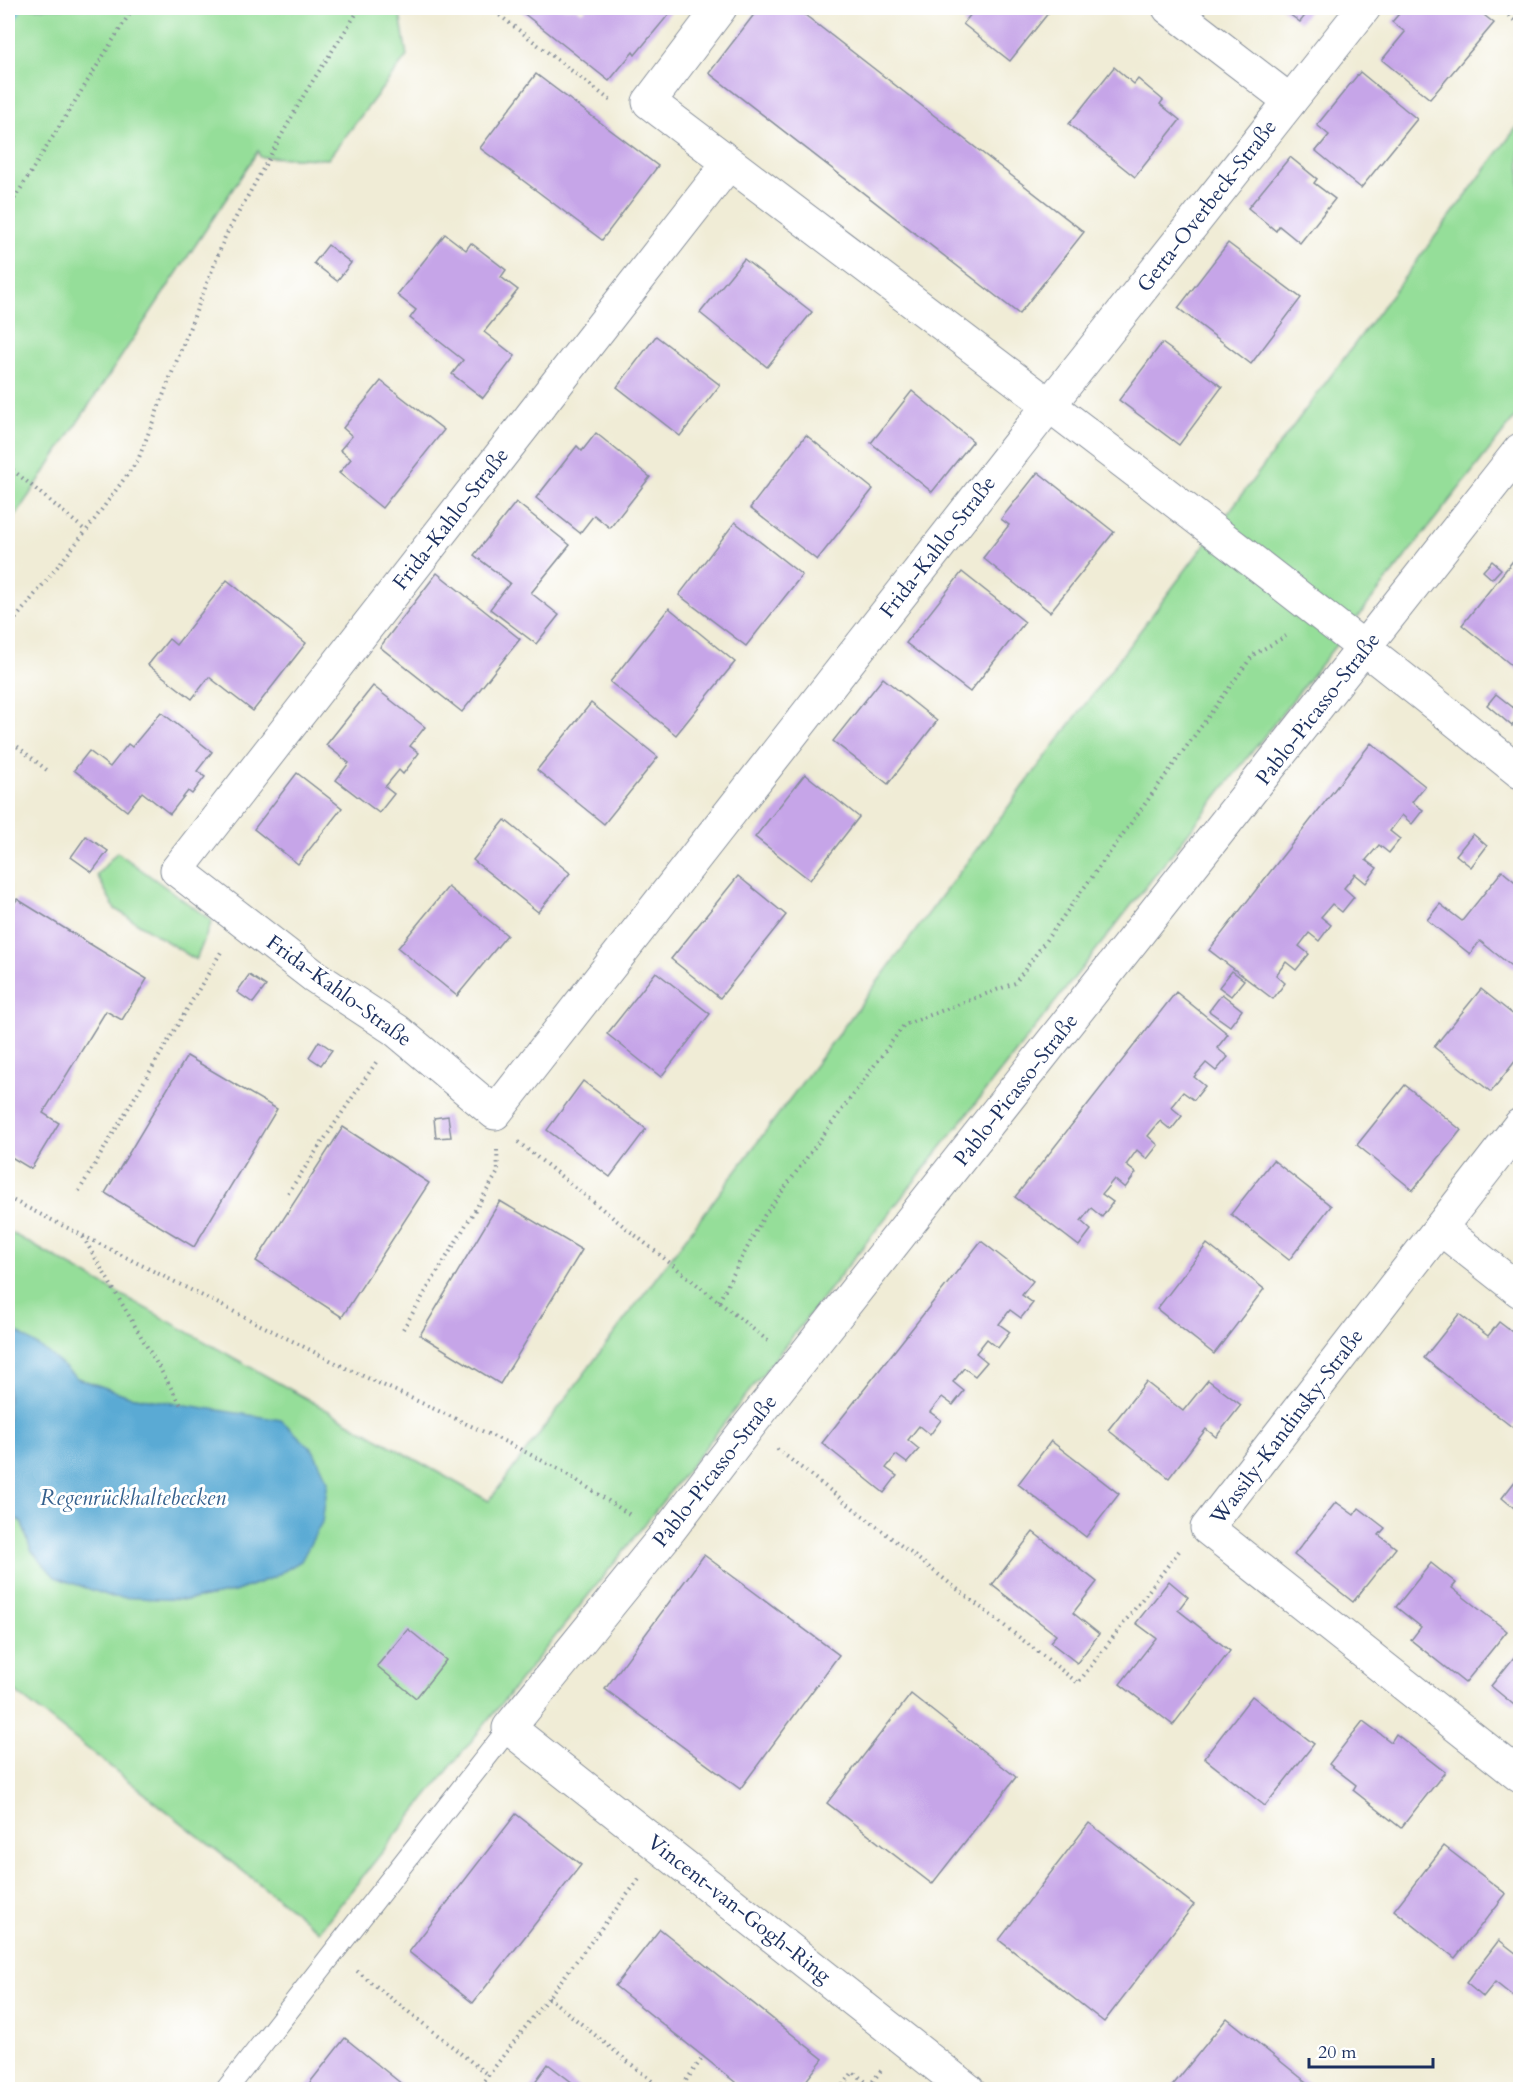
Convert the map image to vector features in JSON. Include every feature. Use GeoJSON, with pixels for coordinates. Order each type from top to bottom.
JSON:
{"type":"FeatureCollection","features":[{"type":"Feature","properties":{"kind":"street"},"geometry":{"type":"LineString","coordinates":[[720,8],[648,102],[1050,404],[1366,648],[1521,772]]}},
{"type":"Feature","properties":{"kind":"street"},"geometry":{"type":"LineString","coordinates":[[1170,8],[1290,101]]}},
{"type":"Feature","properties":{"kind":"street","name":"Gerta-Overbeck-Straße"},"geometry":{"type":"LineString","coordinates":[[1050,404],[1364,8]]}},
{"type":"Feature","properties":{"kind":"street","name":"Frida-Kahlo-Straße"},"geometry":{"type":"LineString","coordinates":[[729,163],[177,870],[314,976],[396,1030],[495,1113],[1050,404]]}},
{"type":"Feature","properties":{"kind":"street","name":"Pablo-Picasso-Straße"},"geometry":{"type":"LineString","coordinates":[[509,1728],[664,1537],[748,1427],[1521,450]]}},
{"type":"Feature","properties":{"kind":"street","name":"Wassily-Kandinsky-Straße"},"geometry":{"type":"LineString","coordinates":[[1521,1125],[1207,1528],[1521,1776]]}},
{"type":"Feature","properties":{"kind":"street"},"geometry":{"type":"LineString","coordinates":[[1440,1228],[1521,1291]]}},
{"type":"Feature","properties":{"kind":"street","name":"Vincent-van-Gogh-Ring"},"geometry":{"type":"LineString","coordinates":[[509,1728],[968,2090]]}},
{"type":"Feature","properties":{"kind":"lane"},"geometry":{"type":"LineString","coordinates":[[226,2090],[509,1728]]}},
{"type":"Feature","properties":{"kind":"path"},"geometry":{"type":"LineString","coordinates":[[8,209],[133,8]]}},
{"type":"Feature","properties":{"kind":"path"},"geometry":{"type":"LineString","coordinates":[[8,628],[86,531],[138,460],[225,237],[305,93],[360,8]]}},
{"type":"Feature","properties":{"kind":"path"},"geometry":{"type":"LineString","coordinates":[[490,8],[623,111],[648,102]]}},
{"type":"Feature","properties":{"kind":"path"},"geometry":{"type":"LineString","coordinates":[[1499,8],[1521,25]]}},
{"type":"Feature","properties":{"kind":"path"},"geometry":{"type":"LineString","coordinates":[[8,466],[86,531]]}},
{"type":"Feature","properties":{"kind":"path"},"geometry":{"type":"LineString","coordinates":[[720,1301],[764,1216],[904,1024],[1015,984],[1253,655],[1323,615]]}},
{"type":"Feature","properties":{"kind":"path"},"geometry":{"type":"LineString","coordinates":[[8,739],[48,771]]}},
{"type":"Feature","properties":{"kind":"path"},"geometry":{"type":"LineString","coordinates":[[79,1191],[223,949]]}},
{"type":"Feature","properties":{"kind":"path"},"geometry":{"type":"LineString","coordinates":[[288,1193],[396,1030]]}},
{"type":"Feature","properties":{"kind":"path"},"geometry":{"type":"LineString","coordinates":[[495,1113],[516,1141],[798,1365]]}},
{"type":"Feature","properties":{"kind":"path"},"geometry":{"type":"LineString","coordinates":[[403,1329],[498,1172],[495,1113]]}},
{"type":"Feature","properties":{"kind":"path"},"geometry":{"type":"LineString","coordinates":[[8,1198],[346,1368],[541,1460],[664,1537]]}},
{"type":"Feature","properties":{"kind":"path"},"geometry":{"type":"LineString","coordinates":[[83,1236],[181,1405]]}},
{"type":"Feature","properties":{"kind":"path"},"geometry":{"type":"LineString","coordinates":[[748,1427],[1078,1683],[1187,1541],[1207,1528]]}},
{"type":"Feature","properties":{"kind":"path"},"geometry":{"type":"LineString","coordinates":[[477,2090],[663,1849]]}},
{"type":"Feature","properties":{"kind":"path"},"geometry":{"type":"LineString","coordinates":[[334,1953],[488,2075]]}},
{"type":"Feature","properties":{"kind":"path"},"geometry":{"type":"LineString","coordinates":[[548,1997],[663,2090]]}},
{"type":"Feature","properties":{"kind":"path"},"geometry":{"type":"LineString","coordinates":[[840,2090],[853,2072],[870,2085],[905,2040]]}},
{"type":"Feature","properties":{"kind":"path"},"geometry":{"type":"LineString","coordinates":[[679,2090],[704,2056]]}},
{"type":"Feature","properties":{"kind":"green space"},"geometry":{"type":"Polygon","coordinates":[[[8,8],[399,8],[407,56],[328,159],[260,157],[258,151],[8,527],[8,8]]]}},
{"type":"Feature","properties":{"kind":"green space"},"geometry":{"type":"Polygon","coordinates":[[[1520,123],[1520,411],[615,1562],[319,1931],[8,1686],[8,1512],[22,1523],[31,1550],[187,1600],[234,1592],[274,1577],[181,1405],[129,1396],[77,1378],[48,1353],[8,1326],[8,1231],[489,1501],[1520,123]]]}},
{"type":"Feature","properties":{"kind":"green space"},"geometry":{"type":"Polygon","coordinates":[[[117,852],[212,921],[196,960],[115,909],[97,875],[117,852]]]}},
{"type":"Feature","properties":{"kind":"water","name":"Regenrückhaltebecken"},"geometry":{"type":"Polygon","coordinates":[[[8,1326],[48,1353],[77,1378],[129,1396],[281,1420],[313,1450],[328,1481],[322,1522],[301,1561],[274,1577],[234,1592],[187,1600],[112,1597],[55,1577],[31,1550],[22,1523],[8,1512],[8,1326]]]}},
{"type":"Feature","properties":{"kind":"building"},"geometry":{"type":"Polygon","coordinates":[[[526,8],[576,8],[582,12],[586,8],[674,8],[635,55],[633,52],[609,81],[522,12],[526,8]]]}},
{"type":"Feature","properties":{"kind":"building"},"geometry":{"type":"Polygon","coordinates":[[[759,8],[796,8],[1084,232],[1019,314],[709,73],[759,8]]]}},
{"type":"Feature","properties":{"kind":"building"},"geometry":{"type":"Polygon","coordinates":[[[976,8],[1044,8],[1049,12],[1010,61],[963,24],[976,8]]]}},
{"type":"Feature","properties":{"kind":"building"},"geometry":{"type":"Polygon","coordinates":[[[1281,8],[1311,8],[1300,22],[1281,8]]]}},
{"type":"Feature","properties":{"kind":"building"},"geometry":{"type":"Polygon","coordinates":[[[1404,8],[1475,8],[1494,23],[1430,99],[1382,60],[1405,32],[1392,22],[1404,8]]]}},
{"type":"Feature","properties":{"kind":"building"},"geometry":{"type":"Polygon","coordinates":[[[1114,67],[1134,84],[1138,79],[1163,100],[1160,104],[1180,120],[1135,177],[1069,124],[1114,67]]]}},
{"type":"Feature","properties":{"kind":"building"},"geometry":{"type":"Polygon","coordinates":[[[1360,72],[1417,119],[1361,188],[1316,151],[1329,135],[1317,125],[1360,72]]]}},
{"type":"Feature","properties":{"kind":"building"},"geometry":{"type":"Polygon","coordinates":[[[536,74],[658,166],[602,240],[480,148],[536,74]]]}},
{"type":"Feature","properties":{"kind":"building"},"geometry":{"type":"Polygon","coordinates":[[[1290,157],[1317,179],[1314,183],[1335,199],[1300,243],[1279,226],[1276,231],[1248,208],[1290,157]]]}},
{"type":"Feature","properties":{"kind":"building"},"geometry":{"type":"Polygon","coordinates":[[[445,234],[466,250],[471,243],[506,270],[501,277],[518,290],[484,332],[515,356],[483,398],[452,374],[463,360],[410,318],[416,310],[397,295],[445,234]]]}},
{"type":"Feature","properties":{"kind":"building"},"geometry":{"type":"Polygon","coordinates":[[[1228,243],[1301,298],[1251,364],[1178,308],[1228,243]]]}},
{"type":"Feature","properties":{"kind":"building"},"geometry":{"type":"Polygon","coordinates":[[[328,245],[351,263],[337,281],[314,263],[328,245]]]}},
{"type":"Feature","properties":{"kind":"building"},"geometry":{"type":"Polygon","coordinates":[[[744,259],[812,312],[767,367],[700,313],[744,259]]]}},
{"type":"Feature","properties":{"kind":"building"},"geometry":{"type":"Polygon","coordinates":[[[656,336],[720,385],[680,436],[617,387],[656,336]]]}},
{"type":"Feature","properties":{"kind":"building"},"geometry":{"type":"Polygon","coordinates":[[[1162,343],[1222,387],[1179,445],[1119,400],[1162,343]]]}},
{"type":"Feature","properties":{"kind":"building"},"geometry":{"type":"Polygon","coordinates":[[[381,381],[444,430],[382,508],[339,473],[351,459],[340,450],[352,436],[343,428],[381,381]]]}},
{"type":"Feature","properties":{"kind":"building"},"geometry":{"type":"Polygon","coordinates":[[[912,391],[973,441],[932,492],[871,443],[912,391]]]}},
{"type":"Feature","properties":{"kind":"building"},"geometry":{"type":"Polygon","coordinates":[[[596,433],[650,477],[610,528],[594,515],[580,533],[536,498],[577,446],[582,451],[596,433]]]}},
{"type":"Feature","properties":{"kind":"building"},"geometry":{"type":"Polygon","coordinates":[[[806,435],[873,489],[817,560],[750,508],[806,435]]]}},
{"type":"Feature","properties":{"kind":"building"},"geometry":{"type":"Polygon","coordinates":[[[1038,472],[1114,532],[1050,612],[983,558],[1009,525],[1001,519],[1038,472]]]}},
{"type":"Feature","properties":{"kind":"building"},"geometry":{"type":"Polygon","coordinates":[[[516,502],[570,545],[531,593],[559,615],[536,644],[490,609],[510,583],[474,555],[516,502]]]}},
{"type":"Feature","properties":{"kind":"building"},"geometry":{"type":"Polygon","coordinates":[[[735,522],[802,575],[746,646],[679,595],[735,522]]]}},
{"type":"Feature","properties":{"kind":"building"},"geometry":{"type":"Polygon","coordinates":[[[1520,552],[1520,672],[1462,625],[1520,552]]]}},
{"type":"Feature","properties":{"kind":"building"},"geometry":{"type":"Polygon","coordinates":[[[1492,561],[1501,569],[1492,579],[1483,571],[1492,561]]]}},
{"type":"Feature","properties":{"kind":"building"},"geometry":{"type":"Polygon","coordinates":[[[962,572],[1025,622],[970,692],[906,643],[962,572]]]}},
{"type":"Feature","properties":{"kind":"building"},"geometry":{"type":"Polygon","coordinates":[[[437,573],[520,639],[462,712],[380,647],[437,573]]]}},
{"type":"Feature","properties":{"kind":"building"},"geometry":{"type":"Polygon","coordinates":[[[227,580],[306,643],[253,711],[209,677],[192,699],[148,665],[169,639],[176,645],[227,580]]]}},
{"type":"Feature","properties":{"kind":"building"},"geometry":{"type":"Polygon","coordinates":[[[669,608],[735,662],[676,735],[610,682],[669,608]]]}},
{"type":"Feature","properties":{"kind":"building"},"geometry":{"type":"Polygon","coordinates":[[[883,678],[937,721],[888,784],[833,741],[883,678]]]}},
{"type":"Feature","properties":{"kind":"building"},"geometry":{"type":"Polygon","coordinates":[[[373,686],[425,727],[410,746],[419,753],[403,774],[399,770],[385,787],[394,794],[379,813],[336,780],[349,763],[326,745],[373,686]]]}},
{"type":"Feature","properties":{"kind":"building"},"geometry":{"type":"Polygon","coordinates":[[[1496,694],[1520,713],[1512,726],[1487,705],[1496,694]]]}},
{"type":"Feature","properties":{"kind":"building"},"geometry":{"type":"Polygon","coordinates":[[[591,703],[658,757],[604,824],[537,770],[591,703]]]}},
{"type":"Feature","properties":{"kind":"building"},"geometry":{"type":"Polygon","coordinates":[[[161,712],[212,752],[197,771],[205,777],[192,794],[188,791],[170,814],[142,792],[127,811],[74,770],[89,751],[110,767],[128,744],[132,747],[161,712]]]}},
{"type":"Feature","properties":{"kind":"building"},"geometry":{"type":"Polygon","coordinates":[[[1371,743],[1425,786],[1412,802],[1423,810],[1412,824],[1402,815],[1390,831],[1400,839],[1389,853],[1379,845],[1366,860],[1377,868],[1366,883],[1355,874],[1344,888],[1354,897],[1342,912],[1332,904],[1321,917],[1331,925],[1319,941],[1309,933],[1299,946],[1309,954],[1296,970],[1286,962],[1276,975],[1285,983],[1273,999],[1209,950],[1371,743]]]}},
{"type":"Feature","properties":{"kind":"building"},"geometry":{"type":"Polygon","coordinates":[[[297,773],[342,808],[298,864],[254,829],[297,773]]]}},
{"type":"Feature","properties":{"kind":"building"},"geometry":{"type":"Polygon","coordinates":[[[805,774],[859,817],[810,880],[755,837],[805,774]]]}},
{"type":"Feature","properties":{"kind":"building"},"geometry":{"type":"Polygon","coordinates":[[[505,820],[570,873],[538,912],[473,860],[505,820]]]}},
{"type":"Feature","properties":{"kind":"building"},"geometry":{"type":"Polygon","coordinates":[[[1473,834],[1487,846],[1471,867],[1456,855],[1473,834]]]}},
{"type":"Feature","properties":{"kind":"building"},"geometry":{"type":"Polygon","coordinates":[[[86,836],[108,851],[92,872],[71,857],[86,836]]]}},
{"type":"Feature","properties":{"kind":"building"},"geometry":{"type":"Polygon","coordinates":[[[1502,871],[1519,885],[1520,883],[1520,973],[1480,941],[1470,954],[1427,920],[1440,904],[1462,921],[1502,871]]]}},
{"type":"Feature","properties":{"kind":"building"},"geometry":{"type":"Polygon","coordinates":[[[738,876],[786,915],[720,998],[671,959],[738,876]]]}},
{"type":"Feature","properties":{"kind":"building"},"geometry":{"type":"Polygon","coordinates":[[[448,887],[507,935],[457,996],[398,948],[448,887]]]}},
{"type":"Feature","properties":{"kind":"building"},"geometry":{"type":"Polygon","coordinates":[[[17,899],[147,979],[122,1020],[106,1011],[43,1113],[59,1123],[31,1169],[8,1155],[8,915],[17,899]]]}},
{"type":"Feature","properties":{"kind":"building"},"geometry":{"type":"Polygon","coordinates":[[[1232,971],[1244,980],[1231,996],[1219,987],[1232,971]]]}},
{"type":"Feature","properties":{"kind":"building"},"geometry":{"type":"Polygon","coordinates":[[[656,972],[710,1014],[661,1077],[607,1034],[656,972]]]}},
{"type":"Feature","properties":{"kind":"building"},"geometry":{"type":"Polygon","coordinates":[[[249,975],[266,986],[253,1003],[237,992],[249,975]]]}},
{"type":"Feature","properties":{"kind":"building"},"geometry":{"type":"Polygon","coordinates":[[[1481,989],[1520,1020],[1520,1055],[1491,1092],[1434,1047],[1481,989]]]}},
{"type":"Feature","properties":{"kind":"building"},"geometry":{"type":"Polygon","coordinates":[[[1176,992],[1228,1034],[1217,1048],[1228,1057],[1216,1071],[1206,1063],[1194,1077],[1205,1086],[1194,1100],[1183,1092],[1171,1107],[1182,1116],[1171,1130],[1160,1121],[1148,1136],[1158,1145],[1147,1159],[1137,1150],[1126,1165],[1136,1173],[1125,1188],[1114,1179],[1102,1194],[1113,1202],[1102,1217],[1091,1208],[1081,1221],[1091,1230],[1079,1246],[1015,1197],[1176,992]]]}},
{"type":"Feature","properties":{"kind":"building"},"geometry":{"type":"Polygon","coordinates":[[[1222,994],[1242,1010],[1230,1026],[1209,1011],[1222,994]]]}},
{"type":"Feature","properties":{"kind":"building"},"geometry":{"type":"Polygon","coordinates":[[[319,1041],[332,1050],[321,1065],[309,1057],[319,1041]]]}},
{"type":"Feature","properties":{"kind":"building"},"geometry":{"type":"Polygon","coordinates":[[[187,1056],[277,1109],[194,1247],[105,1193],[187,1056]]]}},
{"type":"Feature","properties":{"kind":"building"},"geometry":{"type":"Polygon","coordinates":[[[583,1081],[646,1129],[610,1177],[547,1130],[583,1081]]]}},
{"type":"Feature","properties":{"kind":"building"},"geometry":{"type":"Polygon","coordinates":[[[1405,1085],[1461,1130],[1413,1190],[1357,1145],[1405,1085]]]}},
{"type":"Feature","properties":{"kind":"building"},"geometry":{"type":"Polygon","coordinates":[[[448,1116],[451,1137],[436,1138],[434,1118],[448,1116]]]}},
{"type":"Feature","properties":{"kind":"building"},"geometry":{"type":"Polygon","coordinates":[[[343,1127],[429,1183],[342,1317],[256,1261],[343,1127]]]}},
{"type":"Feature","properties":{"kind":"building"},"geometry":{"type":"Polygon","coordinates":[[[1273,1160],[1331,1206],[1289,1260],[1231,1214],[1273,1160]]]}},
{"type":"Feature","properties":{"kind":"building"},"geometry":{"type":"Polygon","coordinates":[[[500,1201],[582,1250],[500,1384],[420,1335],[500,1201]]]}},
{"type":"Feature","properties":{"kind":"building"},"geometry":{"type":"Polygon","coordinates":[[[981,1241],[1033,1281],[1022,1295],[1033,1303],[1021,1318],[1010,1310],[999,1324],[1010,1332],[998,1348],[987,1339],[976,1353],[987,1362],[975,1376],[964,1368],[953,1382],[964,1391],[953,1405],[942,1397],[930,1412],[941,1420],[930,1435],[919,1426],[908,1440],[919,1449],[907,1463],[896,1455],[886,1468],[897,1476],[884,1493],[822,1443],[981,1241]]]}},
{"type":"Feature","properties":{"kind":"building"},"geometry":{"type":"Polygon","coordinates":[[[1207,1244],[1264,1289],[1214,1354],[1157,1309],[1207,1244]]]}},
{"type":"Feature","properties":{"kind":"building"},"geometry":{"type":"Polygon","coordinates":[[[1459,1314],[1488,1336],[1499,1322],[1520,1338],[1520,1415],[1512,1427],[1424,1358],[1459,1314]]]}},
{"type":"Feature","properties":{"kind":"building"},"geometry":{"type":"Polygon","coordinates":[[[1208,1380],[1241,1405],[1216,1437],[1206,1429],[1169,1478],[1108,1430],[1146,1382],[1183,1411],[1208,1380]]]}},
{"type":"Feature","properties":{"kind":"building"},"geometry":{"type":"Polygon","coordinates":[[[1051,1441],[1119,1494],[1086,1537],[1018,1484],[1051,1441]]]}},
{"type":"Feature","properties":{"kind":"building"},"geometry":{"type":"Polygon","coordinates":[[[1520,1475],[1520,1513],[1502,1498],[1520,1475]]]}},
{"type":"Feature","properties":{"kind":"building"},"geometry":{"type":"Polygon","coordinates":[[[1336,1502],[1354,1515],[1359,1508],[1385,1528],[1379,1535],[1396,1548],[1353,1602],[1294,1555],[1336,1502]]]}},
{"type":"Feature","properties":{"kind":"building"},"geometry":{"type":"Polygon","coordinates":[[[1033,1532],[1097,1582],[1073,1613],[1099,1634],[1077,1663],[1050,1642],[1056,1635],[992,1585],[1033,1532]]]}},
{"type":"Feature","properties":{"kind":"building"},"geometry":{"type":"Polygon","coordinates":[[[704,1555],[839,1655],[740,1789],[605,1689],[704,1555]]]}},
{"type":"Feature","properties":{"kind":"building"},"geometry":{"type":"Polygon","coordinates":[[[1431,1563],[1456,1583],[1452,1588],[1507,1631],[1465,1683],[1411,1640],[1421,1627],[1396,1607],[1431,1563]]]}},
{"type":"Feature","properties":{"kind":"building"},"geometry":{"type":"Polygon","coordinates":[[[1169,1581],[1188,1597],[1178,1610],[1230,1651],[1173,1725],[1120,1684],[1156,1638],[1136,1623],[1169,1581]]]}},
{"type":"Feature","properties":{"kind":"building"},"geometry":{"type":"Polygon","coordinates":[[[408,1629],[446,1660],[416,1698],[377,1666],[408,1629]]]}},
{"type":"Feature","properties":{"kind":"building"},"geometry":{"type":"Polygon","coordinates":[[[1519,1651],[1520,1696],[1514,1705],[1491,1686],[1519,1651]]]}},
{"type":"Feature","properties":{"kind":"building"},"geometry":{"type":"Polygon","coordinates":[[[911,1694],[1016,1777],[932,1884],[827,1803],[911,1694]]]}},
{"type":"Feature","properties":{"kind":"building"},"geometry":{"type":"Polygon","coordinates":[[[1252,1696],[1314,1744],[1265,1806],[1204,1758],[1252,1696]]]}},
{"type":"Feature","properties":{"kind":"building"},"geometry":{"type":"Polygon","coordinates":[[[1363,1721],[1391,1742],[1396,1734],[1445,1772],[1401,1828],[1353,1790],[1356,1785],[1329,1764],[1363,1721]]]}},
{"type":"Feature","properties":{"kind":"building"},"geometry":{"type":"Polygon","coordinates":[[[516,1814],[581,1865],[473,2003],[409,1952],[516,1814]]]}},
{"type":"Feature","properties":{"kind":"building"},"geometry":{"type":"Polygon","coordinates":[[[1089,1823],[1194,1905],[1104,2022],[999,1940],[1089,1823]]]}},
{"type":"Feature","properties":{"kind":"building"},"geometry":{"type":"Polygon","coordinates":[[[1444,1846],[1506,1894],[1455,1958],[1394,1910],[1444,1846]]]}},
{"type":"Feature","properties":{"kind":"building"},"geometry":{"type":"Polygon","coordinates":[[[660,1929],[823,2059],[799,2090],[745,2090],[615,1986],[660,1929]]]}},
{"type":"Feature","properties":{"kind":"building"},"geometry":{"type":"Polygon","coordinates":[[[1499,1940],[1517,1954],[1520,1949],[1520,2002],[1495,1982],[1483,1997],[1466,1983],[1499,1940]]]}},
{"type":"Feature","properties":{"kind":"building"},"geometry":{"type":"Polygon","coordinates":[[[1227,2018],[1316,2090],[1169,2090],[1227,2018]]]}},
{"type":"Feature","properties":{"kind":"building"},"geometry":{"type":"Polygon","coordinates":[[[345,2038],[403,2085],[399,2090],[304,2090],[345,2038]]]}},
{"type":"Feature","properties":{"kind":"building"},"geometry":{"type":"Polygon","coordinates":[[[548,2064],[582,2090],[529,2090],[548,2064]]]}},
{"type":"Feature","properties":{"kind":"waterway"},"geometry":{"type":"LineString","coordinates":[[8,22],[16,8]]}}]}
